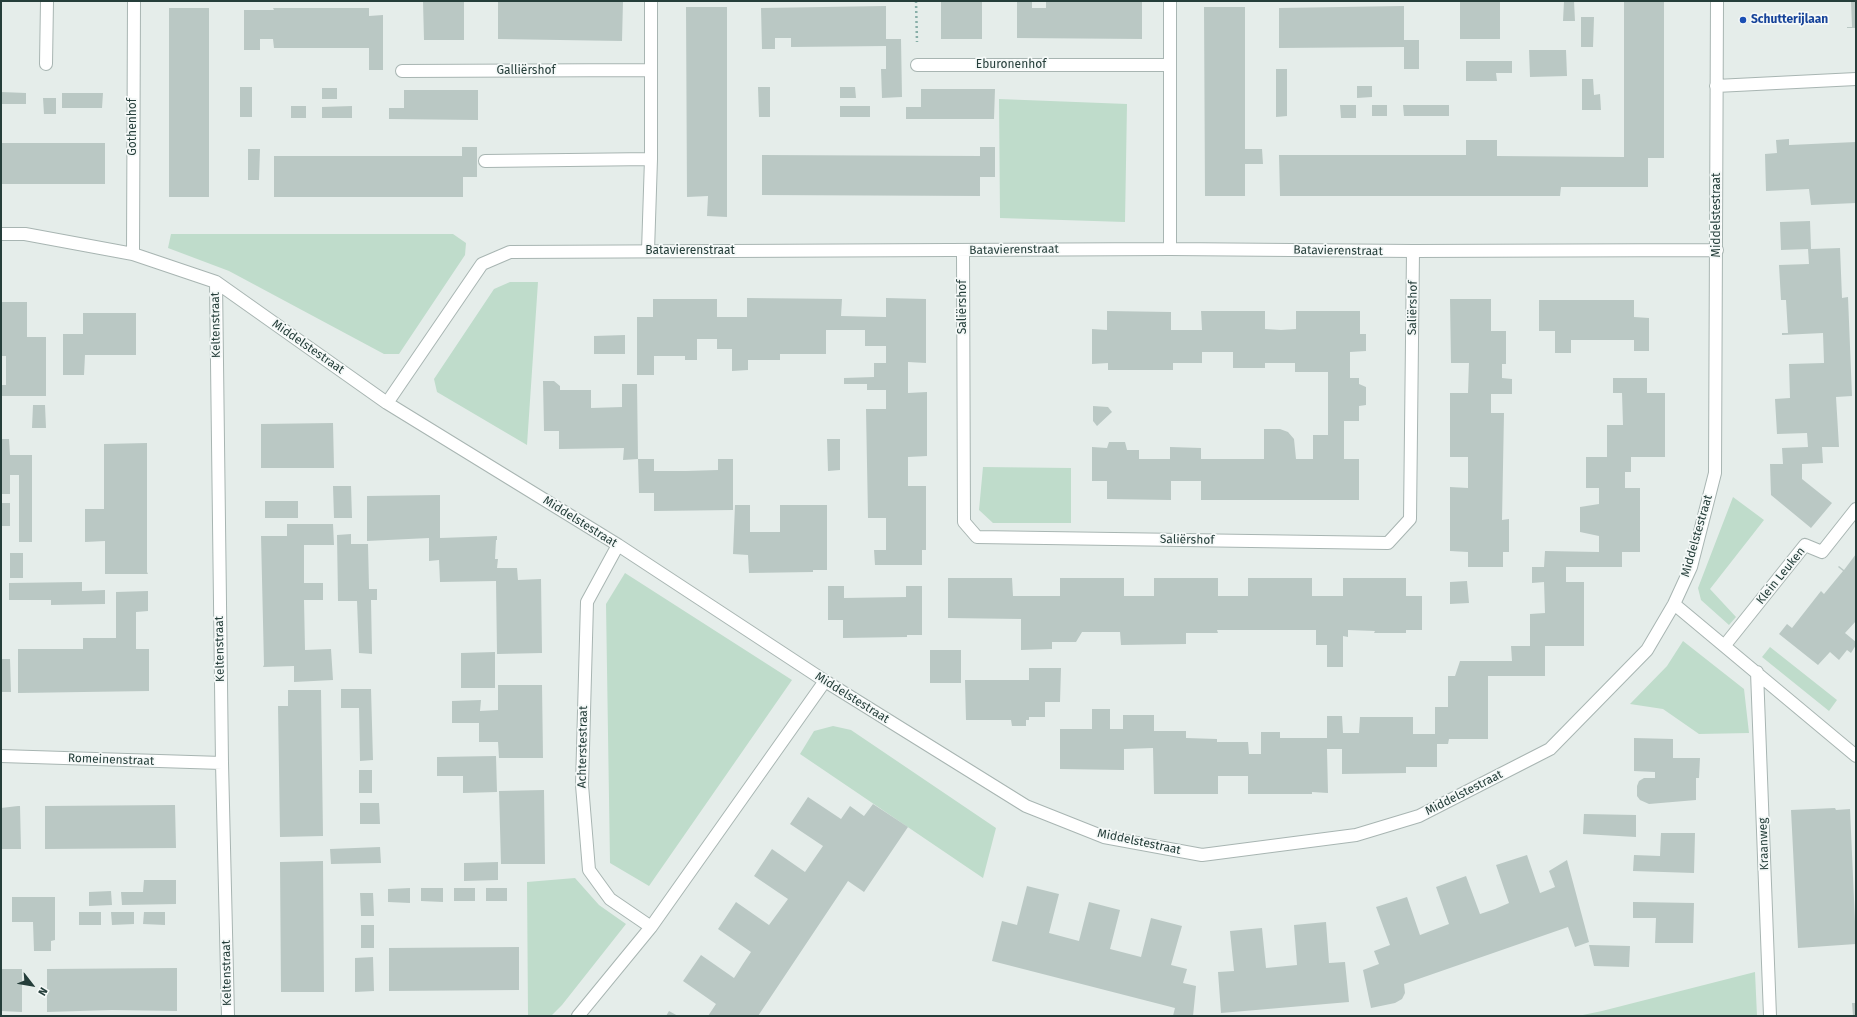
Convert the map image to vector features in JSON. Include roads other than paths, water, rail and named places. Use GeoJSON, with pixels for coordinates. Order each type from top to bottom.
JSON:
{"type":"FeatureCollection","features":[{"type":"Feature","properties":{"kind":"street"},"geometry":{"type":"LineString","coordinates":[[46,64],[47,1]]}},
{"type":"Feature","properties":{"kind":"street","name":"Gothenhof"},"geometry":{"type":"LineString","coordinates":[[133,254],[134,1]]}},
{"type":"Feature","properties":{"kind":"street"},"geometry":{"type":"LineString","coordinates":[[648,251],[651,159],[651,1]]}},
{"type":"Feature","properties":{"kind":"street"},"geometry":{"type":"LineString","coordinates":[[1170,1],[1170,249]]}},
{"type":"Feature","properties":{"kind":"street","name":"Middelstestraat"},"geometry":{"type":"LineString","coordinates":[[1,234],[25,234],[133,254],[216,282],[387,403],[618,545],[825,681],[1026,806],[1104,837],[1202,855],[1356,835],[1419,816],[1550,749],[1647,650],[1674,604],[1691,567],[1715,473],[1718,250],[1716,86],[1717,1]]}},
{"type":"Feature","properties":{"kind":"street","name":"Eburonenhof"},"geometry":{"type":"LineString","coordinates":[[917,65],[1170,65]]}},
{"type":"Feature","properties":{"kind":"street","name":"Galliërshof"},"geometry":{"type":"LineString","coordinates":[[402,71],[651,70]]}},
{"type":"Feature","properties":{"kind":"street"},"geometry":{"type":"LineString","coordinates":[[1716,86],[1856,79]]}},
{"type":"Feature","properties":{"kind":"street"},"geometry":{"type":"LineString","coordinates":[[485,161],[651,159]]}},
{"type":"Feature","properties":{"kind":"street","name":"Batavierenstraat"},"geometry":{"type":"LineString","coordinates":[[387,403],[482,264],[510,252],[1170,249],[1413,252],[1718,250]]}},
{"type":"Feature","properties":{"kind":"street","name":"Saliërshof"},"geometry":{"type":"LineString","coordinates":[[963,251],[964,522],[977,537],[1388,543],[1410,519],[1413,252]]}},
{"type":"Feature","properties":{"kind":"street","name":"Keltenstraat"},"geometry":{"type":"LineString","coordinates":[[216,282],[222,763],[228,1016]]}},
{"type":"Feature","properties":{"kind":"street","name":"Klein Leuken"},"geometry":{"type":"LineString","coordinates":[[1725,645],[1805,545],[1822,552],[1856,509]]}},
{"type":"Feature","properties":{"kind":"street","name":"Achterstestraat"},"geometry":{"type":"LineString","coordinates":[[618,545],[587,602],[582,785],[589,870],[610,899],[651,928]]}},
{"type":"Feature","properties":{"kind":"street"},"geometry":{"type":"LineString","coordinates":[[1674,604],[1725,645],[1856,756]]}},
{"type":"Feature","properties":{"kind":"street","name":"Kraanweg"},"geometry":{"type":"LineString","coordinates":[[1757,672],[1770,1016]]}},
{"type":"Feature","properties":{"kind":"street"},"geometry":{"type":"LineString","coordinates":[[578,1016],[651,928],[825,681]]}},
{"type":"Feature","properties":{"kind":"street","name":"Romeinenstraat"},"geometry":{"type":"LineString","coordinates":[[1,756],[222,763]]}},
{"type":"Feature","properties":{"kind":"place","name":"Schutterijlaan"},"geometry":{"type":"Point","coordinates":[1743,20]}}]}
